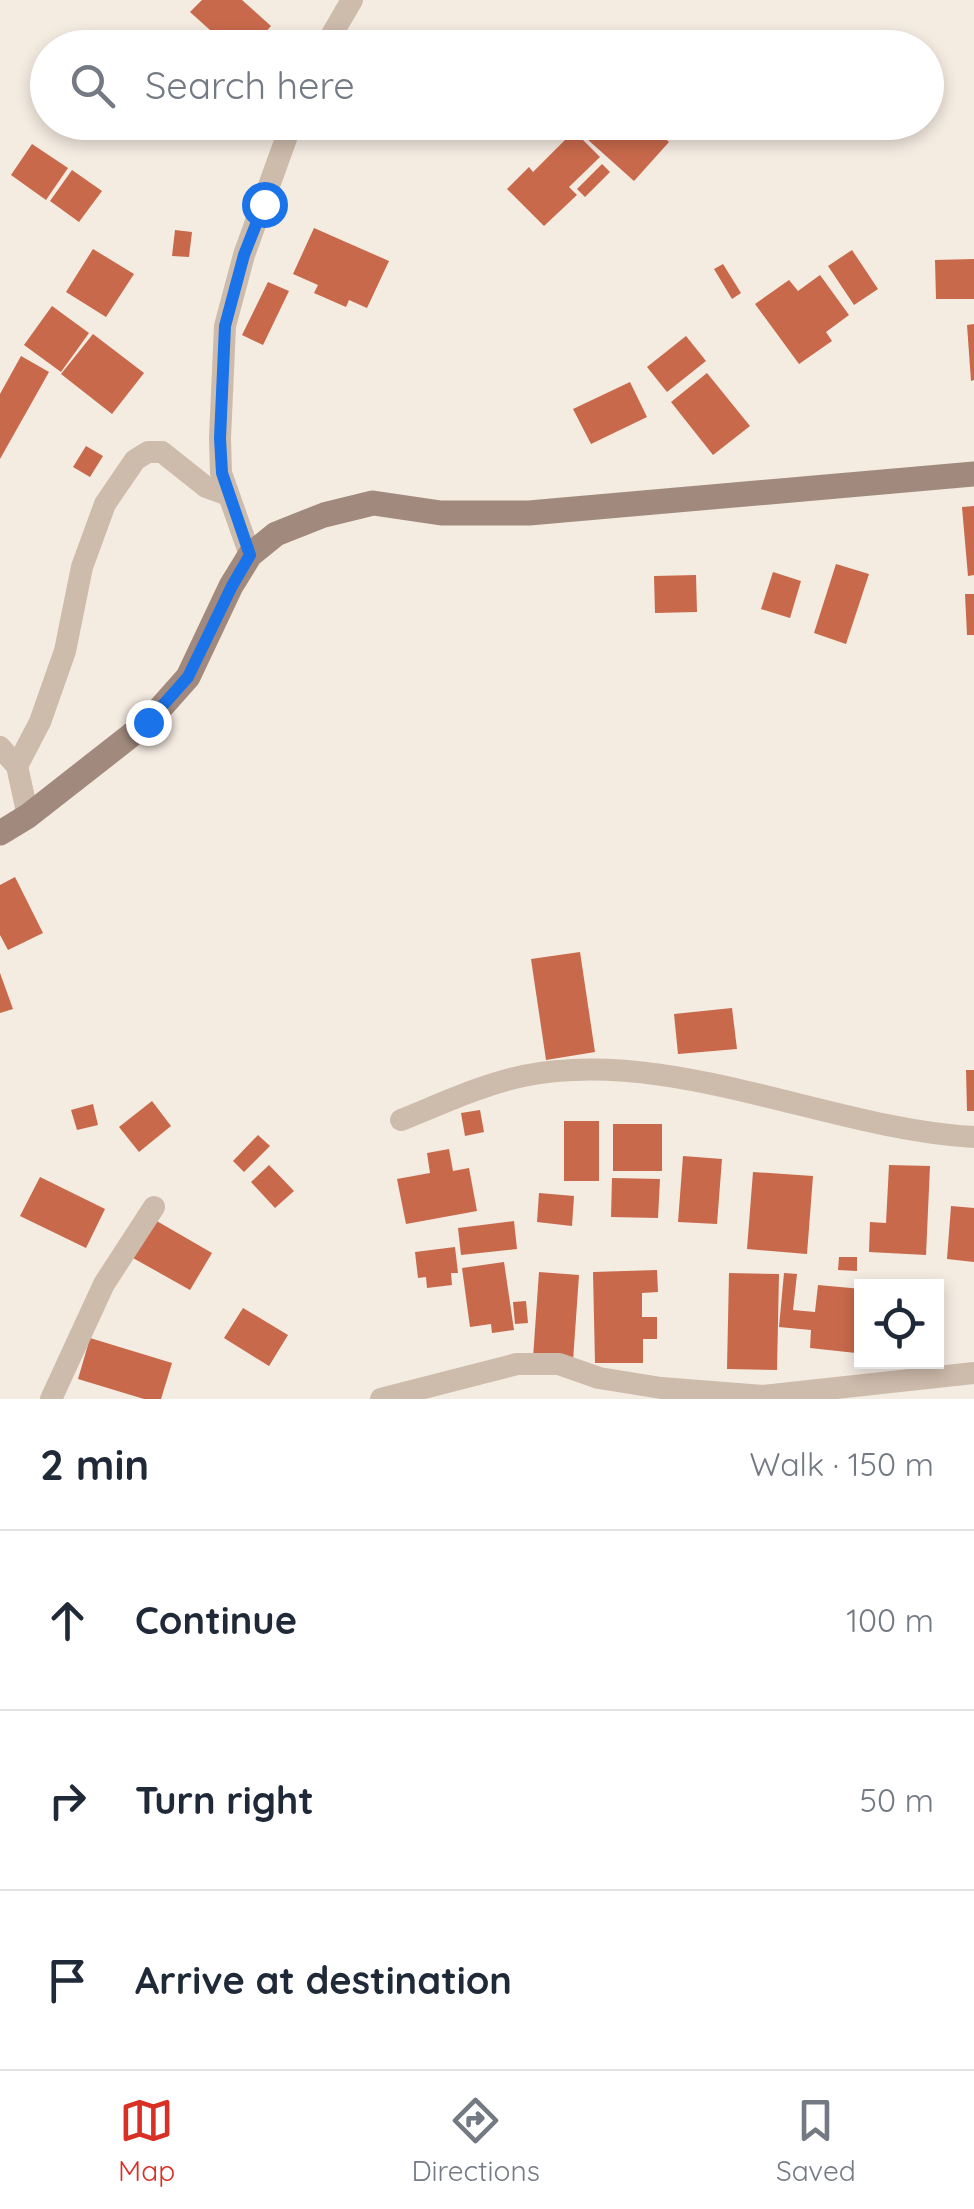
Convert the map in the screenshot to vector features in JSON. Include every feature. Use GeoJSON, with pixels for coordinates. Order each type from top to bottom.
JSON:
{"type":"FeatureCollection","features":[{"type":"Feature","properties":{"kind":"street"},"geometry":{"type":"LineString","coordinates":[[334,30],[352,0]]}},
{"type":"Feature","properties":{"kind":"street"},"geometry":{"type":"LineString","coordinates":[[250,555],[222,473],[225,326],[244,255],[286,140]]}},
{"type":"Feature","properties":{"kind":"street"},"geometry":{"type":"LineString","coordinates":[[17,766],[40,722],[65,651],[82,568],[105,504],[135,460],[148,452],[162,452],[206,487],[228,495]]}},
{"type":"Feature","properties":{"kind":"street"},"geometry":{"type":"LineString","coordinates":[[0,832],[28,816],[148,722],[188,677],[250,555],[276,534],[324,516],[373,503],[440,512],[529,513],[974,474]]}},
{"type":"Feature","properties":{"kind":"street"},"geometry":{"type":"LineString","coordinates":[[0,747],[17,766],[28,816]]}},
{"type":"Feature","properties":{"kind":"street"},"geometry":{"type":"LineString","coordinates":[[401,1120],[524,1076],[592,1070],[668,1077],[796,1101],[923,1134],[974,1137]]}},
{"type":"Feature","properties":{"kind":"street"},"geometry":{"type":"LineString","coordinates":[[51,1399],[104,1284],[154,1207]]}},
{"type":"Feature","properties":{"kind":"street"},"geometry":{"type":"LineString","coordinates":[[382,1399],[516,1364],[559,1364],[599,1378],[661,1388],[763,1396],[974,1373]]}},
{"type":"Feature","properties":{"kind":"building"},"geometry":{"type":"Polygon","coordinates":[[[202,0],[242,0],[271,26],[268,30],[210,30],[190,12],[202,0]]]}},
{"type":"Feature","properties":{"kind":"building"},"geometry":{"type":"Polygon","coordinates":[[[565,140],[583,140],[600,157],[569,187],[577,195],[544,226],[507,189],[529,167],[533,172],[565,140]]]}},
{"type":"Feature","properties":{"kind":"building"},"geometry":{"type":"Polygon","coordinates":[[[588,140],[667,140],[634,181],[588,140]]]}},
{"type":"Feature","properties":{"kind":"building"},"geometry":{"type":"Polygon","coordinates":[[[32,144],[68,168],[46,200],[11,175],[32,144]]]}},
{"type":"Feature","properties":{"kind":"building"},"geometry":{"type":"Polygon","coordinates":[[[602,164],[610,172],[585,197],[577,189],[602,164]]]}},
{"type":"Feature","properties":{"kind":"building"},"geometry":{"type":"Polygon","coordinates":[[[72,170],[102,191],[79,222],[50,201],[72,170]]]}},
{"type":"Feature","properties":{"kind":"building"},"geometry":{"type":"Polygon","coordinates":[[[314,228],[389,261],[367,308],[349,300],[346,307],[314,293],[318,285],[293,274],[314,228]]]}},
{"type":"Feature","properties":{"kind":"building"},"geometry":{"type":"Polygon","coordinates":[[[175,230],[192,232],[189,257],[172,256],[175,230]]]}},
{"type":"Feature","properties":{"kind":"building"},"geometry":{"type":"Polygon","coordinates":[[[93,249],[134,274],[106,317],[66,292],[93,249]]]}},
{"type":"Feature","properties":{"kind":"building"},"geometry":{"type":"Polygon","coordinates":[[[852,250],[878,289],[854,305],[828,266],[852,250]]]}},
{"type":"Feature","properties":{"kind":"building"},"geometry":{"type":"Polygon","coordinates":[[[974,259],[974,299],[936,299],[935,260],[974,259]]]}},
{"type":"Feature","properties":{"kind":"building"},"geometry":{"type":"Polygon","coordinates":[[[723,264],[741,293],[732,299],[714,269],[723,264]]]}},
{"type":"Feature","properties":{"kind":"building"},"geometry":{"type":"Polygon","coordinates":[[[820,275],[849,315],[826,332],[832,341],[799,364],[755,304],[789,280],[798,291],[820,275]]]}},
{"type":"Feature","properties":{"kind":"building"},"geometry":{"type":"Polygon","coordinates":[[[268,282],[289,291],[263,345],[242,335],[268,282]]]}},
{"type":"Feature","properties":{"kind":"building"},"geometry":{"type":"Polygon","coordinates":[[[52,306],[89,333],[61,372],[24,345],[52,306]]]}},
{"type":"Feature","properties":{"kind":"building"},"geometry":{"type":"Polygon","coordinates":[[[974,324],[974,380],[971,381],[967,325],[974,324]]]}},
{"type":"Feature","properties":{"kind":"building"},"geometry":{"type":"Polygon","coordinates":[[[93,334],[144,373],[112,414],[61,374],[93,334]]]}},
{"type":"Feature","properties":{"kind":"building"},"geometry":{"type":"Polygon","coordinates":[[[686,336],[706,361],[667,392],[647,367],[686,336]]]}},
{"type":"Feature","properties":{"kind":"building"},"geometry":{"type":"Polygon","coordinates":[[[21,356],[49,372],[0,459],[0,394],[21,356]]]}},
{"type":"Feature","properties":{"kind":"building"},"geometry":{"type":"Polygon","coordinates":[[[707,373],[750,426],[713,455],[671,402],[707,373]]]}},
{"type":"Feature","properties":{"kind":"building"},"geometry":{"type":"Polygon","coordinates":[[[630,382],[647,417],[591,444],[573,409],[630,382]]]}},
{"type":"Feature","properties":{"kind":"building"},"geometry":{"type":"Polygon","coordinates":[[[86,446],[103,456],[90,477],[73,467],[86,446]]]}},
{"type":"Feature","properties":{"kind":"building"},"geometry":{"type":"Polygon","coordinates":[[[974,506],[974,575],[968,576],[962,507],[974,506]]]}},
{"type":"Feature","properties":{"kind":"building"},"geometry":{"type":"Polygon","coordinates":[[[836,564],[869,574],[846,644],[814,633],[836,564]]]}},
{"type":"Feature","properties":{"kind":"building"},"geometry":{"type":"Polygon","coordinates":[[[773,572],[801,581],[790,618],[761,609],[773,572]]]}},
{"type":"Feature","properties":{"kind":"building"},"geometry":{"type":"Polygon","coordinates":[[[696,575],[697,612],[655,613],[654,576],[696,575]]]}},
{"type":"Feature","properties":{"kind":"building"},"geometry":{"type":"Polygon","coordinates":[[[965,594],[974,594],[974,635],[967,635],[965,594]]]}},
{"type":"Feature","properties":{"kind":"building"},"geometry":{"type":"Polygon","coordinates":[[[15,877],[43,933],[8,950],[0,935],[0,885],[15,877]]]}},
{"type":"Feature","properties":{"kind":"building"},"geometry":{"type":"Polygon","coordinates":[[[580,952],[595,1052],[546,1060],[531,959],[580,952]]]}},
{"type":"Feature","properties":{"kind":"building"},"geometry":{"type":"Polygon","coordinates":[[[0,973],[13,1009],[0,1013],[0,973]]]}},
{"type":"Feature","properties":{"kind":"building"},"geometry":{"type":"Polygon","coordinates":[[[732,1008],[737,1049],[678,1054],[674,1014],[732,1008]]]}},
{"type":"Feature","properties":{"kind":"building"},"geometry":{"type":"Polygon","coordinates":[[[966,1070],[974,1070],[974,1111],[967,1111],[966,1070]]]}},
{"type":"Feature","properties":{"kind":"building"},"geometry":{"type":"Polygon","coordinates":[[[152,1101],[171,1126],[139,1152],[119,1127],[152,1101]]]}},
{"type":"Feature","properties":{"kind":"building"},"geometry":{"type":"Polygon","coordinates":[[[93,1104],[98,1125],[77,1130],[71,1110],[93,1104]]]}},
{"type":"Feature","properties":{"kind":"building"},"geometry":{"type":"Polygon","coordinates":[[[480,1110],[484,1132],[465,1136],[461,1113],[480,1110]]]}},
{"type":"Feature","properties":{"kind":"building"},"geometry":{"type":"Polygon","coordinates":[[[564,1121],[599,1121],[599,1181],[564,1181],[564,1121]]]}},
{"type":"Feature","properties":{"kind":"building"},"geometry":{"type":"Polygon","coordinates":[[[613,1124],[662,1124],[662,1171],[613,1171],[613,1124]]]}},
{"type":"Feature","properties":{"kind":"building"},"geometry":{"type":"Polygon","coordinates":[[[258,1135],[270,1146],[244,1172],[233,1161],[258,1135]]]}},
{"type":"Feature","properties":{"kind":"building"},"geometry":{"type":"Polygon","coordinates":[[[449,1149],[453,1171],[469,1168],[477,1211],[406,1224],[397,1179],[430,1173],[427,1153],[449,1149]]]}},
{"type":"Feature","properties":{"kind":"building"},"geometry":{"type":"Polygon","coordinates":[[[683,1156],[722,1159],[717,1224],[678,1222],[683,1156]]]}},
{"type":"Feature","properties":{"kind":"building"},"geometry":{"type":"Polygon","coordinates":[[[269,1165],[294,1191],[275,1208],[251,1182],[269,1165]]]}},
{"type":"Feature","properties":{"kind":"building"},"geometry":{"type":"Polygon","coordinates":[[[889,1165],[930,1166],[926,1255],[869,1252],[870,1222],[886,1223],[889,1165]]]}},
{"type":"Feature","properties":{"kind":"building"},"geometry":{"type":"Polygon","coordinates":[[[753,1172],[813,1176],[807,1254],[747,1249],[753,1172]]]}},
{"type":"Feature","properties":{"kind":"building"},"geometry":{"type":"Polygon","coordinates":[[[40,1177],[105,1209],[86,1248],[20,1216],[40,1177]]]}},
{"type":"Feature","properties":{"kind":"building"},"geometry":{"type":"Polygon","coordinates":[[[612,1178],[660,1179],[658,1218],[611,1217],[612,1178]]]}},
{"type":"Feature","properties":{"kind":"building"},"geometry":{"type":"Polygon","coordinates":[[[539,1193],[574,1196],[572,1226],[537,1222],[539,1193]]]}},
{"type":"Feature","properties":{"kind":"building"},"geometry":{"type":"Polygon","coordinates":[[[951,1206],[974,1208],[974,1262],[947,1259],[951,1206]]]}},
{"type":"Feature","properties":{"kind":"building"},"geometry":{"type":"Polygon","coordinates":[[[155,1220],[212,1253],[190,1290],[133,1258],[155,1220]]]}},
{"type":"Feature","properties":{"kind":"building"},"geometry":{"type":"Polygon","coordinates":[[[514,1221],[517,1249],[461,1255],[458,1228],[514,1221]]]}},
{"type":"Feature","properties":{"kind":"building"},"geometry":{"type":"Polygon","coordinates":[[[455,1247],[458,1273],[451,1273],[452,1285],[427,1288],[426,1277],[418,1278],[415,1252],[455,1247]]]}},
{"type":"Feature","properties":{"kind":"building"},"geometry":{"type":"Polygon","coordinates":[[[839,1257],[857,1257],[857,1271],[838,1270],[839,1257]]]}},
{"type":"Feature","properties":{"kind":"building"},"geometry":{"type":"Polygon","coordinates":[[[504,1262],[514,1330],[492,1333],[491,1324],[470,1327],[462,1268],[504,1262]]]}},
{"type":"Feature","properties":{"kind":"building"},"geometry":{"type":"Polygon","coordinates":[[[657,1270],[658,1292],[642,1293],[642,1317],[657,1317],[657,1339],[643,1339],[643,1363],[595,1363],[593,1272],[657,1270]]]}},
{"type":"Feature","properties":{"kind":"building"},"geometry":{"type":"Polygon","coordinates":[[[539,1272],[579,1275],[573,1361],[533,1358],[539,1272]]]}},
{"type":"Feature","properties":{"kind":"building"},"geometry":{"type":"Polygon","coordinates":[[[729,1273],[779,1274],[777,1370],[727,1369],[729,1273]]]}},
{"type":"Feature","properties":{"kind":"building"},"geometry":{"type":"Polygon","coordinates":[[[784,1273],[797,1274],[793,1310],[815,1312],[818,1285],[854,1288],[854,1353],[810,1348],[811,1330],[779,1327],[784,1273]]]}},
{"type":"Feature","properties":{"kind":"building"},"geometry":{"type":"Polygon","coordinates":[[[526,1301],[528,1323],[515,1324],[513,1302],[526,1301]]]}},
{"type":"Feature","properties":{"kind":"building"},"geometry":{"type":"Polygon","coordinates":[[[243,1308],[288,1335],[269,1366],[224,1338],[243,1308]]]}},
{"type":"Feature","properties":{"kind":"building"},"geometry":{"type":"Polygon","coordinates":[[[90,1338],[172,1363],[161,1399],[144,1399],[78,1379],[90,1338]]]}},
{"type":"Feature","properties":{"kind":"route"},"geometry":{"type":"LineString","coordinates":[[148,722],[188,677],[250,555],[222,473],[220,438],[225,326],[244,255],[264,204]]}}]}
